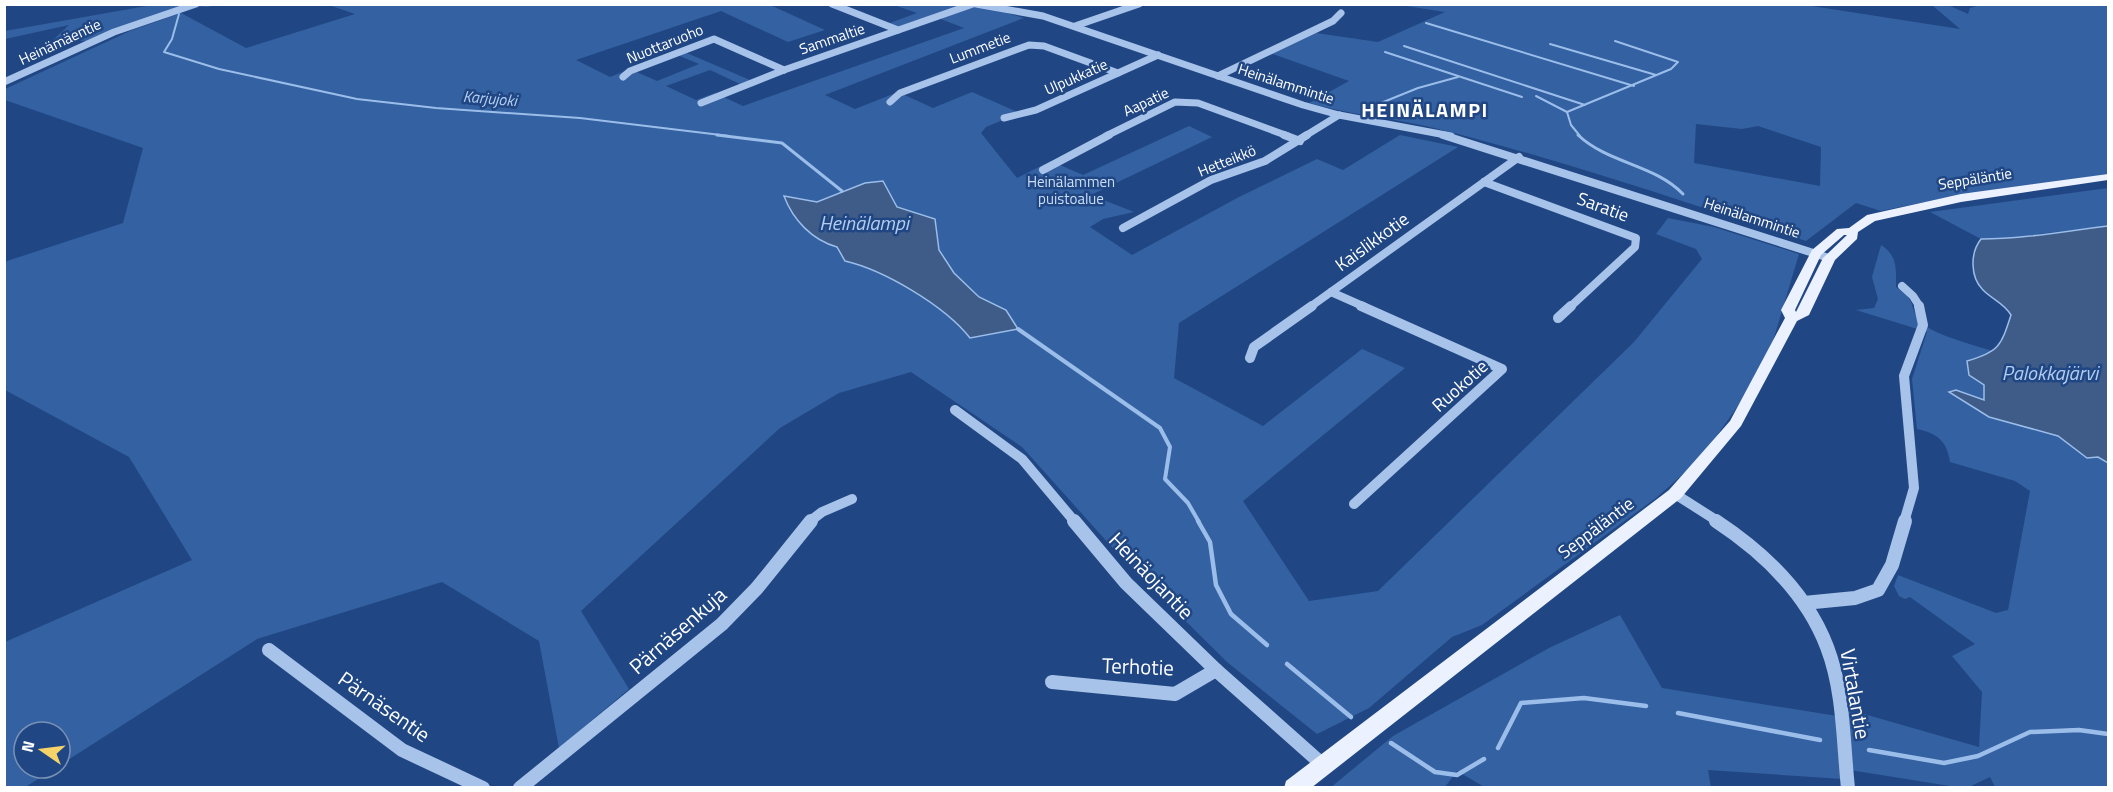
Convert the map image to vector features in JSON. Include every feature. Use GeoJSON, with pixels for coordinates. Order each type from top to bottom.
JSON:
{"type":"FeatureCollection","features":[{"type":"Feature","properties":{"kind":"main road","name":"Seppäläntie"},"geometry":{"type":"LineString","coordinates":[[1294,788],[1675,494],[1736,423],[1791,318],[1788,310],[1823,256],[1853,236],[1852,231],[1882,214],[1961,198],[2109,177]]}},
{"type":"Feature","properties":{"kind":"street"},"geometry":{"type":"LineString","coordinates":[[831,4],[898,30]]}},
{"type":"Feature","properties":{"kind":"street","name":"Sammaltie"},"geometry":{"type":"LineString","coordinates":[[701,103],[784,70],[975,4]]}},
{"type":"Feature","properties":{"kind":"street","name":"Heinälammintie"},"geometry":{"type":"LineString","coordinates":[[975,4],[1036,15],[1075,26],[1339,115],[1459,138],[1823,256]]}},
{"type":"Feature","properties":{"kind":"street"},"geometry":{"type":"LineString","coordinates":[[1075,26],[1139,4]]}},
{"type":"Feature","properties":{"kind":"street","name":"Heinämäentie"},"geometry":{"type":"LineString","coordinates":[[4,82],[114,32],[193,5]]}},
{"type":"Feature","properties":{"kind":"street"},"geometry":{"type":"LineString","coordinates":[[1218,76],[1333,21],[1341,13]]}},
{"type":"Feature","properties":{"kind":"street","name":"Nuottaruoho"},"geometry":{"type":"LineString","coordinates":[[623,77],[630,71],[714,39],[784,70]]}},
{"type":"Feature","properties":{"kind":"street","name":"Lummetie"},"geometry":{"type":"LineString","coordinates":[[890,102],[900,93],[1029,45],[1044,46],[1118,73]]}},
{"type":"Feature","properties":{"kind":"street","name":"Ulpukkatie"},"geometry":{"type":"LineString","coordinates":[[1004,118],[1020,116],[1158,55]]}},
{"type":"Feature","properties":{"kind":"street","name":"Aapatie"},"geometry":{"type":"LineString","coordinates":[[1043,170],[1052,163],[1165,107],[1186,101],[1198,103],[1300,141]]}},
{"type":"Feature","properties":{"kind":"street","name":"Hetteikkö"},"geometry":{"type":"LineString","coordinates":[[1123,228],[1211,180],[1265,161],[1339,115]]}},
{"type":"Feature","properties":{"kind":"street","name":"Kaislikkotie"},"geometry":{"type":"LineString","coordinates":[[1250,358],[1254,347],[1519,157]]}},
{"type":"Feature","properties":{"kind":"street","name":"Saratie"},"geometry":{"type":"LineString","coordinates":[[1484,182],[1620,230],[1636,238],[1635,247],[1558,318]]}},
{"type":"Feature","properties":{"kind":"street"},"geometry":{"type":"LineString","coordinates":[[1804,603],[1855,598],[1878,590],[1892,566],[1914,488],[1904,376],[1923,325],[1920,308],[1913,296],[1902,286]]}},
{"type":"Feature","properties":{"kind":"street","name":"Ruokotie"},"geometry":{"type":"LineString","coordinates":[[1331,292],[1502,369],[1354,504]]}},
{"type":"Feature","properties":{"kind":"street","name":"Heinäojantie"},"geometry":{"type":"LineString","coordinates":[[954,410],[1022,459],[1126,583],[1216,670],[1323,765]]}},
{"type":"Feature","properties":{"kind":"street","name":"Virtalantie"},"geometry":{"type":"LineString","coordinates":[[1675,494],[1750,545],[1804,603],[1827,647],[1839,709],[1848,788]]}},
{"type":"Feature","properties":{"kind":"street","name":"Pärnäsenkuja"},"geometry":{"type":"LineString","coordinates":[[520,788],[722,624],[757,588],[807,524],[822,512],[852,499]]}},
{"type":"Feature","properties":{"kind":"street","name":"Pärnäsentie"},"geometry":{"type":"LineString","coordinates":[[269,650],[402,750],[483,788]]}},
{"type":"Feature","properties":{"kind":"street","name":"Terhotie"},"geometry":{"type":"LineString","coordinates":[[1052,682],[1175,694],[1216,670]]}},
{"type":"Feature","properties":{"kind":"green space","name":"Heinälammen puistoalue"},"geometry":{"type":"Polygon","coordinates":[[[326,4],[768,4],[825,30],[788,42],[721,11],[576,60],[610,77],[630,69],[657,81],[699,64],[675,54],[682,51],[750,80],[740,84],[710,70],[666,86],[696,100],[715,93],[743,106],[964,28],[933,16],[901,28],[887,24],[917,13],[894,5],[979,5],[1024,18],[825,95],[855,109],[898,92],[933,108],[972,92],[1020,113],[986,127],[981,133],[1017,178],[1051,161],[1083,175],[1189,126],[1212,137],[1091,195],[1134,212],[1103,219],[1090,227],[1132,255],[1239,197],[1317,159],[1343,170],[1400,135],[1458,147],[1179,323],[1174,378],[1263,426],[1362,349],[1405,368],[1243,501],[1309,601],[1378,591],[1634,342],[1702,259],[1696,249],[1656,234],[1668,218],[1714,227],[1799,254],[1773,341],[1742,400],[1701,458],[1656,498],[1482,625],[1452,637],[1369,708],[1317,734],[1227,662],[1119,555],[1022,447],[911,372],[839,393],[780,428],[581,611],[629,689],[559,748],[539,641],[442,582],[257,639],[72,757],[72,720],[12,720],[12,780],[36,780],[24,788],[5,787],[5,642],[192,560],[129,457],[5,390],[4,266],[7,261],[123,223],[143,148],[5,100],[5,89],[130,31],[181,13],[246,48],[355,14],[326,4]],[[845,261],[877,272],[913,291],[945,314],[970,338],[1006,310],[979,297],[954,273],[845,261]]]}},
{"type":"Feature","properties":{"kind":"green space"},"geometry":{"type":"Polygon","coordinates":[[[1799,4],[1960,29],[1932,5],[1948,5],[1968,14],[1970,8],[1980,5],[2108,5],[2108,174],[1955,196],[1881,211],[1856,203],[1806,241],[1528,153],[1419,125],[1309,103],[1349,81],[1270,53],[1316,33],[1378,42],[1445,12],[1400,5],[1799,4]],[[1696,124],[1694,163],[1820,186],[1821,147],[1758,126],[1742,129],[1696,124]]]}},
{"type":"Feature","properties":{"kind":"green space"},"geometry":{"type":"Polygon","coordinates":[[[152,5],[184,5],[87,41],[53,40],[69,25],[5,39],[5,31],[152,5]]]}},
{"type":"Feature","properties":{"kind":"green space"},"geometry":{"type":"Polygon","coordinates":[[[184,5],[216,5],[207,7],[184,5]]]}},
{"type":"Feature","properties":{"kind":"green space"},"geometry":{"type":"Polygon","coordinates":[[[2108,188],[2108,226],[2013,239],[1981,239],[1930,212],[2108,188]]]}},
{"type":"Feature","properties":{"kind":"green space"},"geometry":{"type":"Polygon","coordinates":[[[1881,245],[1893,258],[1896,269],[1896,287],[1910,299],[1915,314],[1924,325],[1953,338],[1993,351],[1969,375],[1984,385],[1984,400],[1957,390],[1950,391],[2011,424],[2024,425],[2058,436],[2087,458],[2098,457],[2108,463],[2108,787],[1995,787],[1990,777],[1969,787],[1956,787],[1850,770],[1843,708],[1979,747],[1982,692],[1952,656],[1975,644],[1910,597],[1905,599],[1899,596],[1894,586],[1898,575],[1996,613],[2008,610],[2030,491],[2015,481],[1950,462],[1944,443],[1940,439],[1917,429],[1912,379],[1927,332],[1856,310],[1874,308],[1878,299],[1872,277],[1881,245]]]}},
{"type":"Feature","properties":{"kind":"green space"},"geometry":{"type":"Polygon","coordinates":[[[1620,615],[1662,688],[1837,716],[1842,779],[1708,770],[1711,787],[1486,788],[1457,771],[1445,787],[1330,788],[1393,736],[1549,648],[1620,615]]]}},
{"type":"Feature","properties":{"kind":"water","name":"Heinälampi"},"geometry":{"type":"Polygon","coordinates":[[[883,181],[897,207],[935,219],[939,250],[954,273],[979,297],[1006,310],[1018,329],[970,338],[945,314],[913,291],[877,272],[845,261],[837,247],[819,239],[804,228],[784,196],[817,202],[865,183],[883,181]]]}},
{"type":"Feature","properties":{"kind":"water","name":"Palokkajärvi"},"geometry":{"type":"Polygon","coordinates":[[[2108,226],[2108,463],[2098,457],[2087,458],[2058,436],[1989,417],[1949,392],[1956,390],[1984,400],[1984,385],[1969,375],[1967,361],[1992,351],[1997,346],[2011,315],[2005,307],[1983,290],[1976,279],[1973,258],[1981,239],[2029,236],[2108,226]]]}},
{"type":"Feature","properties":{"kind":"waterway","name":"Karjujoki"},"geometry":{"type":"LineString","coordinates":[[179,14],[172,39],[164,52],[219,69],[357,99],[436,108],[580,118],[729,136]]}},
{"type":"Feature","properties":{"kind":"waterway"},"geometry":{"type":"LineString","coordinates":[[1426,23],[1632,85]]}},
{"type":"Feature","properties":{"kind":"waterway"},"geometry":{"type":"LineString","coordinates":[[1615,41],[1678,62],[1671,69],[1632,85]]}},
{"type":"Feature","properties":{"kind":"waterway"},"geometry":{"type":"LineString","coordinates":[[1550,44],[1656,75]]}},
{"type":"Feature","properties":{"kind":"waterway"},"geometry":{"type":"LineString","coordinates":[[1404,46],[1584,105]]}},
{"type":"Feature","properties":{"kind":"waterway"},"geometry":{"type":"LineString","coordinates":[[1385,52],[1522,97]]}},
{"type":"Feature","properties":{"kind":"waterway"},"geometry":{"type":"LineString","coordinates":[[1371,107],[1418,88],[1458,77]]}},
{"type":"Feature","properties":{"kind":"waterway"},"geometry":{"type":"LineString","coordinates":[[1584,105],[1632,85]]}},
{"type":"Feature","properties":{"kind":"waterway"},"geometry":{"type":"LineString","coordinates":[[1536,96],[1567,112]]}},
{"type":"Feature","properties":{"kind":"waterway"},"geometry":{"type":"LineString","coordinates":[[1567,112],[1584,105]]}},
{"type":"Feature","properties":{"kind":"waterway"},"geometry":{"type":"LineString","coordinates":[[1567,112],[1571,125],[1580,136]]}},
{"type":"Feature","properties":{"kind":"waterway","name":"Karjujoki"},"geometry":{"type":"LineString","coordinates":[[717,135],[782,143],[842,191]]}},
{"type":"Feature","properties":{"kind":"waterway"},"geometry":{"type":"LineString","coordinates":[[1578,135],[1603,152],[1659,176],[1683,194]]}},
{"type":"Feature","properties":{"kind":"waterway"},"geometry":{"type":"LineString","coordinates":[[1018,329],[1160,428],[1170,447],[1165,479],[1188,503],[1199,522]]}},
{"type":"Feature","properties":{"kind":"waterway"},"geometry":{"type":"LineString","coordinates":[[1198,521],[1210,542],[1216,585],[1231,614],[1267,645]]}},
{"type":"Feature","properties":{"kind":"waterway"},"geometry":{"type":"LineString","coordinates":[[1287,664],[1351,717]]}},
{"type":"Feature","properties":{"kind":"waterway"},"geometry":{"type":"LineString","coordinates":[[1498,748],[1521,703],[1584,698],[1646,706]]}},
{"type":"Feature","properties":{"kind":"waterway"},"geometry":{"type":"LineString","coordinates":[[1678,713],[1820,740]]}},
{"type":"Feature","properties":{"kind":"waterway"},"geometry":{"type":"LineString","coordinates":[[1869,750],[1944,763],[1978,756],[2030,732],[2079,730],[2108,734]]}},
{"type":"Feature","properties":{"kind":"waterway"},"geometry":{"type":"LineString","coordinates":[[1391,743],[1435,772],[1457,775],[1484,759]]}},
{"type":"Feature","properties":{"kind":"district","name":"HEINÄLAMPI"},"geometry":{"type":"Point","coordinates":[1425,110]}}]}
